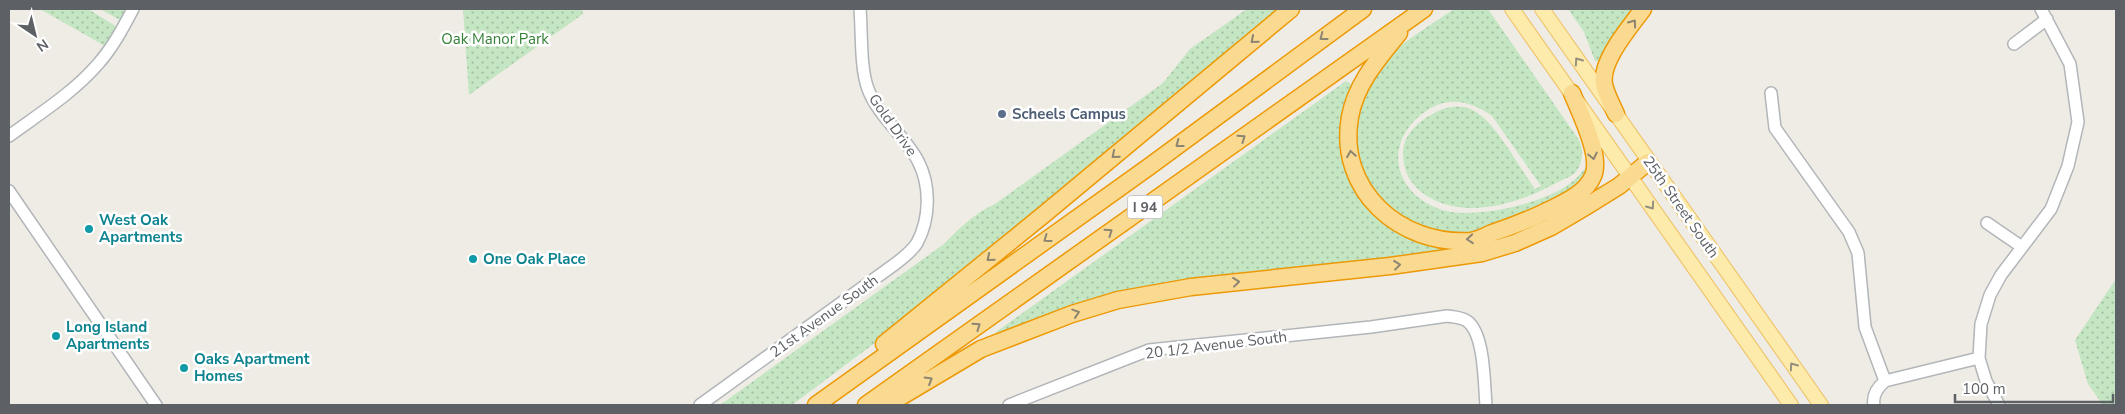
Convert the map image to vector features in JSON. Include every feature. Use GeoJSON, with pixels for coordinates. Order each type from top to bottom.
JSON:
{"type":"FeatureCollection","features":[{"type":"Feature","properties":{"kind":"highway"},"geometry":{"type":"LineString","coordinates":[[811,405],[1291,9]]}},
{"type":"Feature","properties":{"kind":"highway","name":"I 94"},"geometry":{"type":"LineString","coordinates":[[816,405],[1150,166],[1363,9]]}},
{"type":"Feature","properties":{"kind":"highway"},"geometry":{"type":"LineString","coordinates":[[1616,114],[1604,84],[1606,68],[1614,50],[1643,9]]}},
{"type":"Feature","properties":{"kind":"highway"},"geometry":{"type":"LineString","coordinates":[[1418,13],[1364,76],[1350,116],[1349,153],[1358,180],[1375,206],[1403,226],[1431,238],[1472,241],[1529,220],[1559,205],[1582,190],[1593,177],[1595,165],[1589,134],[1572,93]]}},
{"type":"Feature","properties":{"kind":"highway","name":"I 94"},"geometry":{"type":"LineString","coordinates":[[866,405],[1418,13]]}},
{"type":"Feature","properties":{"kind":"highway"},"geometry":{"type":"LineString","coordinates":[[888,405],[981,349],[1090,308],[1118,300],[1191,287],[1390,266],[1482,254],[1515,243],[1551,227],[1630,178],[1648,162]]}},
{"type":"Feature","properties":{"kind":"main road","name":"25th Street South"},"geometry":{"type":"LineString","coordinates":[[1512,9],[1791,405]]}},
{"type":"Feature","properties":{"kind":"main road","name":"25th Street South"},"geometry":{"type":"LineString","coordinates":[[1542,9],[1821,405]]}},
{"type":"Feature","properties":{"kind":"street"},"geometry":{"type":"LineString","coordinates":[[9,136],[79,84],[114,44],[133,9]]}},
{"type":"Feature","properties":{"kind":"street","name":"Gold Drive"},"geometry":{"type":"LineString","coordinates":[[860,9],[864,74],[868,89],[876,104],[918,161],[926,184],[927,210]]}},
{"type":"Feature","properties":{"kind":"street"},"geometry":{"type":"LineString","coordinates":[[1999,405],[1986,381],[1979,358],[1981,324],[1990,295],[2001,275],[2050,209],[2068,166],[2078,122],[2070,64],[2044,14],[2014,44]]}},
{"type":"Feature","properties":{"kind":"street"},"geometry":{"type":"LineString","coordinates":[[1771,94],[1775,128],[1849,232],[1858,253],[1864,327],[1885,381]]}},
{"type":"Feature","properties":{"kind":"street"},"geometry":{"type":"LineString","coordinates":[[9,191],[156,405]]}},
{"type":"Feature","properties":{"kind":"street","name":"21st Avenue South"},"geometry":{"type":"LineString","coordinates":[[700,405],[895,264],[916,244],[923,229],[927,210]]}},
{"type":"Feature","properties":{"kind":"street"},"geometry":{"type":"LineString","coordinates":[[1987,223],[2022,247]]}},
{"type":"Feature","properties":{"kind":"street","name":"20 1/2 Avenue South"},"geometry":{"type":"LineString","coordinates":[[1009,405],[1149,350],[1447,316],[1458,317],[1467,321],[1478,339],[1486,405]]}},
{"type":"Feature","properties":{"kind":"street"},"geometry":{"type":"LineString","coordinates":[[1874,405],[1873,399],[1878,387],[1885,381],[1979,358]]}},
{"type":"Feature","properties":{"kind":"green space"},"geometry":{"type":"Polygon","coordinates":[[[40,9],[88,9],[117,27],[105,46],[40,9]]]}},
{"type":"Feature","properties":{"kind":"green space"},"geometry":{"type":"Polygon","coordinates":[[[100,9],[126,9],[120,20],[100,9]]]}},
{"type":"Feature","properties":{"kind":"green space","name":"Oak Manor Park"},"geometry":{"type":"Polygon","coordinates":[[[463,9],[582,9],[583,14],[469,95],[463,9]]]}},
{"type":"Feature","properties":{"kind":"green space"},"geometry":{"type":"Polygon","coordinates":[[[1247,9],[1282,9],[923,307],[792,405],[720,405],[944,244],[974,216],[995,204],[1163,83],[1190,49],[1247,9]]]}},
{"type":"Feature","properties":{"kind":"green space"},"geometry":{"type":"Polygon","coordinates":[[[1454,9],[1488,9],[1579,140],[1582,156],[1576,172],[1524,198],[1488,207],[1469,208],[1452,206],[1435,200],[1420,191],[1409,178],[1404,162],[1404,145],[1412,130],[1420,122],[1443,109],[1455,107],[1466,107],[1484,118],[1500,137],[1535,189],[1541,186],[1492,116],[1469,104],[1461,102],[1445,103],[1429,109],[1414,121],[1404,135],[1399,150],[1399,164],[1403,178],[1412,191],[1425,202],[1442,210],[1456,213],[1491,211],[1510,208],[1547,196],[1573,181],[1586,167],[1590,169],[1580,185],[1545,206],[1523,216],[1476,231],[1447,233],[1427,229],[1408,221],[1378,195],[1367,178],[1359,159],[1356,139],[1356,118],[1366,88],[1384,61],[1399,47],[1454,9]]]}},
{"type":"Feature","properties":{"kind":"green space"},"geometry":{"type":"Polygon","coordinates":[[[1568,9],[1637,9],[1599,61],[1595,61],[1584,32],[1568,9]]]}},
{"type":"Feature","properties":{"kind":"green space"},"geometry":{"type":"Polygon","coordinates":[[[1346,81],[1353,85],[1359,193],[1458,247],[1457,252],[1241,275],[998,338],[996,332],[1346,81]]]}},
{"type":"Feature","properties":{"kind":"green space"},"geometry":{"type":"Polygon","coordinates":[[[2116,279],[2116,405],[2103,405],[2088,384],[2075,340],[2116,279]]]}},
{"type":"Feature","properties":{"kind":"place","name":"Scheels Campus"},"geometry":{"type":"Point","coordinates":[1002,114]}},
{"type":"Feature","properties":{"kind":"place","name":"West Oak Apartments"},"geometry":{"type":"Point","coordinates":[89,229]}},
{"type":"Feature","properties":{"kind":"place","name":"One Oak Place"},"geometry":{"type":"Point","coordinates":[473,259]}},
{"type":"Feature","properties":{"kind":"place","name":"Long Island Apartments"},"geometry":{"type":"Point","coordinates":[56,336]}},
{"type":"Feature","properties":{"kind":"place","name":"Oaks Apartment Homes"},"geometry":{"type":"Point","coordinates":[184,368]}}]}
